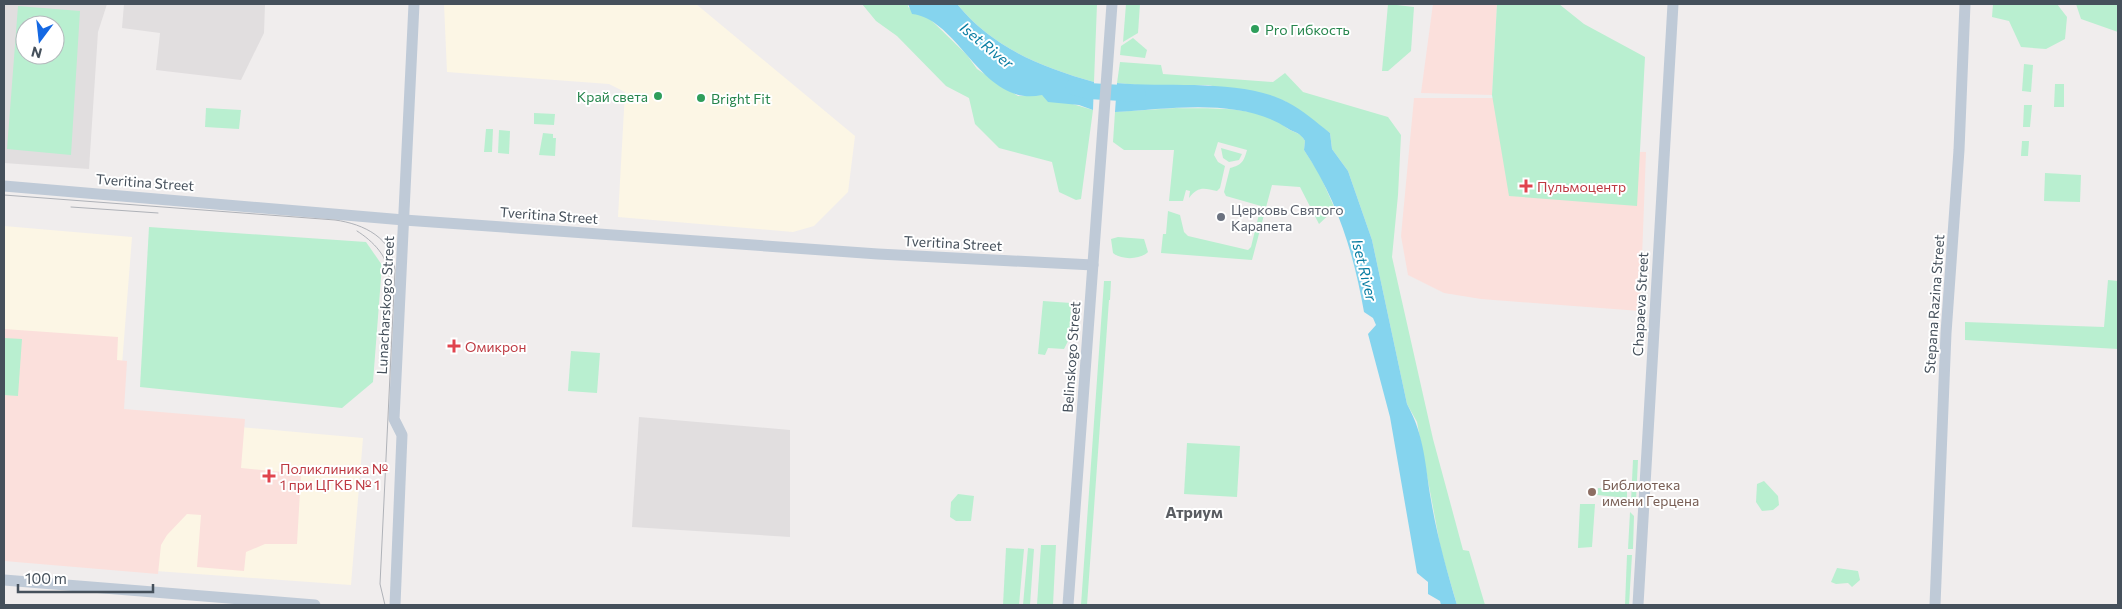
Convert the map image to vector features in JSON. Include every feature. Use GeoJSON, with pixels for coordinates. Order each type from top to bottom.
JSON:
{"type":"FeatureCollection","features":[{"type":"Feature","properties":{"kind":"street","name":"Lunacharskogo Street"},"geometry":{"type":"LineString","coordinates":[[389,605],[396,593],[402,435],[394,419],[414,4]]}},
{"type":"Feature","properties":{"kind":"street","name":"Belinskogo Street"},"geometry":{"type":"LineString","coordinates":[[1068,605],[1112,4]]}},
{"type":"Feature","properties":{"kind":"street","name":"Chapaeva Street"},"geometry":{"type":"LineString","coordinates":[[1638,605],[1673,4]]}},
{"type":"Feature","properties":{"kind":"street","name":"Stepana Razina Street"},"geometry":{"type":"LineString","coordinates":[[1935,605],[1946,333],[1958,159],[1965,4]]}},
{"type":"Feature","properties":{"kind":"street","name":"Tveritina Street"},"geometry":{"type":"LineString","coordinates":[[4,186],[404,220],[878,254],[1093,265]]}},
{"type":"Feature","properties":{"kind":"street"},"geometry":{"type":"LineString","coordinates":[[4,580],[315,605]]}},
{"type":"Feature","properties":{"kind":"street"},"geometry":{"type":"LineString","coordinates":[[396,593],[396,605]]}},
{"type":"Feature","properties":{"kind":"shaded area"},"geometry":{"type":"Polygon","coordinates":[[[4,4],[107,4],[98,32],[89,169],[4,163],[4,4]]]}},
{"type":"Feature","properties":{"kind":"shaded area"},"geometry":{"type":"Polygon","coordinates":[[[124,4],[265,4],[264,33],[241,80],[156,70],[160,33],[122,28],[124,4]]]}},
{"type":"Feature","properties":{"kind":"shaded area"},"geometry":{"type":"Polygon","coordinates":[[[444,4],[696,4],[855,136],[848,192],[814,226],[793,232],[618,217],[625,92],[609,84],[447,72],[444,4]]]}},
{"type":"Feature","properties":{"kind":"shaded area"},"geometry":{"type":"Polygon","coordinates":[[[1433,4],[1497,4],[1492,95],[1421,93],[1433,4]]]}},
{"type":"Feature","properties":{"kind":"shaded area","name":"Пульмоцентр"},"geometry":{"type":"Polygon","coordinates":[[[1414,98],[1504,98],[1506,150],[1646,152],[1640,311],[1481,299],[1444,293],[1408,275],[1401,236],[1414,98]]]}},
{"type":"Feature","properties":{"kind":"shaded area"},"geometry":{"type":"Polygon","coordinates":[[[4,226],[132,237],[118,416],[363,438],[351,585],[4,560],[4,226]]]}},
{"type":"Feature","properties":{"kind":"shaded area"},"geometry":{"type":"Polygon","coordinates":[[[4,329],[118,337],[117,360],[127,361],[124,409],[245,419],[241,468],[301,474],[297,544],[265,544],[246,552],[244,571],[197,567],[201,515],[187,514],[167,535],[161,545],[158,574],[4,561],[4,329]]]}},
{"type":"Feature","properties":{"kind":"shaded area"},"geometry":{"type":"Polygon","coordinates":[[[639,417],[790,430],[790,537],[632,527],[639,417]]]}},
{"type":"Feature","properties":{"kind":"green space"},"geometry":{"type":"Polygon","coordinates":[[[862,4],[908,4],[908,7],[931,20],[967,55],[977,69],[1018,96],[1042,95],[1093,110],[1081,199],[1076,200],[1059,192],[1052,162],[999,148],[975,124],[969,98],[946,86],[897,36],[876,21],[862,4]]]}},
{"type":"Feature","properties":{"kind":"green space"},"geometry":{"type":"Polygon","coordinates":[[[957,4],[1097,4],[1094,82],[1055,70],[1019,54],[986,33],[957,4]]]}},
{"type":"Feature","properties":{"kind":"green space"},"geometry":{"type":"Polygon","coordinates":[[[1126,4],[1140,4],[1138,33],[1123,42],[1126,4]]]}},
{"type":"Feature","properties":{"kind":"green space"},"geometry":{"type":"Polygon","coordinates":[[[1388,4],[1414,7],[1411,51],[1388,71],[1382,71],[1388,4]]]}},
{"type":"Feature","properties":{"kind":"green space"},"geometry":{"type":"Polygon","coordinates":[[[1497,4],[1559,4],[1584,24],[1645,57],[1637,206],[1509,196],[1492,95],[1497,4]]]}},
{"type":"Feature","properties":{"kind":"green space"},"geometry":{"type":"Polygon","coordinates":[[[1993,4],[2057,4],[2067,17],[2065,39],[2046,49],[2021,47],[2009,21],[1992,17],[1993,4]]]}},
{"type":"Feature","properties":{"kind":"green space"},"geometry":{"type":"Polygon","coordinates":[[[2076,4],[2118,4],[2118,32],[2081,19],[2076,4]]]}},
{"type":"Feature","properties":{"kind":"green space"},"geometry":{"type":"Polygon","coordinates":[[[18,6],[80,11],[71,155],[7,149],[15,45],[15,65],[65,65],[65,15],[17,15],[18,6]]]}},
{"type":"Feature","properties":{"kind":"green space"},"geometry":{"type":"Polygon","coordinates":[[[1133,38],[1147,50],[1145,58],[1120,55],[1121,46],[1133,38]]]}},
{"type":"Feature","properties":{"kind":"green space"},"geometry":{"type":"Polygon","coordinates":[[[1120,62],[1161,65],[1163,74],[1273,82],[1285,73],[1303,92],[1388,117],[1401,135],[1392,257],[1433,439],[1463,550],[1469,551],[1485,605],[1457,605],[1441,550],[1417,422],[1407,404],[1372,240],[1348,171],[1332,149],[1330,133],[1285,101],[1208,85],[1148,86],[1117,83],[1120,62]]]}},
{"type":"Feature","properties":{"kind":"green space"},"geometry":{"type":"Polygon","coordinates":[[[2024,64],[2033,65],[2031,92],[2022,91],[2024,64]]]}},
{"type":"Feature","properties":{"kind":"green space"},"geometry":{"type":"Polygon","coordinates":[[[2055,84],[2064,84],[2064,107],[2054,107],[2055,84]]]}},
{"type":"Feature","properties":{"kind":"green space"},"geometry":{"type":"Polygon","coordinates":[[[2024,105],[2032,105],[2030,127],[2023,127],[2024,105]]]}},
{"type":"Feature","properties":{"kind":"green space"},"geometry":{"type":"Polygon","coordinates":[[[206,108],[241,110],[239,129],[205,127],[206,108]]]}},
{"type":"Feature","properties":{"kind":"green space"},"geometry":{"type":"Polygon","coordinates":[[[1176,108],[1226,109],[1250,112],[1276,120],[1299,134],[1305,141],[1304,150],[1319,173],[1335,209],[1319,224],[1300,187],[1272,185],[1252,260],[1161,253],[1163,234],[1166,234],[1168,211],[1180,215],[1184,232],[1188,236],[1248,250],[1251,247],[1261,206],[1226,196],[1224,192],[1230,168],[1242,162],[1247,150],[1218,142],[1214,155],[1218,162],[1225,166],[1220,188],[1217,191],[1198,190],[1189,198],[1190,191],[1186,190],[1183,201],[1169,201],[1174,150],[1124,150],[1113,142],[1115,112],[1176,108]]]}},
{"type":"Feature","properties":{"kind":"green space"},"geometry":{"type":"Polygon","coordinates":[[[534,113],[555,114],[554,125],[534,124],[534,113]]]}},
{"type":"Feature","properties":{"kind":"green space"},"geometry":{"type":"Polygon","coordinates":[[[486,129],[493,129],[492,152],[484,152],[486,129]]]}},
{"type":"Feature","properties":{"kind":"green space"},"geometry":{"type":"Polygon","coordinates":[[[499,130],[510,131],[509,154],[498,153],[499,130]]]}},
{"type":"Feature","properties":{"kind":"green space"},"geometry":{"type":"Polygon","coordinates":[[[543,133],[553,134],[553,138],[556,138],[555,156],[539,155],[543,133]]]}},
{"type":"Feature","properties":{"kind":"green space"},"geometry":{"type":"Polygon","coordinates":[[[2022,141],[2029,141],[2028,156],[2021,156],[2022,141]]]}},
{"type":"Feature","properties":{"kind":"green space"},"geometry":{"type":"Polygon","coordinates":[[[1221,148],[1242,154],[1239,160],[1229,162],[1223,158],[1221,148]]]}},
{"type":"Feature","properties":{"kind":"green space"},"geometry":{"type":"Polygon","coordinates":[[[2045,173],[2081,175],[2080,202],[2044,201],[2045,173]]]}},
{"type":"Feature","properties":{"kind":"green space"},"geometry":{"type":"Polygon","coordinates":[[[149,227],[366,242],[382,265],[373,382],[342,408],[140,387],[149,227]]]}},
{"type":"Feature","properties":{"kind":"green space"},"geometry":{"type":"Polygon","coordinates":[[[1118,237],[1144,239],[1148,252],[1136,258],[1125,258],[1116,255],[1113,253],[1111,239],[1118,237]]]}},
{"type":"Feature","properties":{"kind":"green space"},"geometry":{"type":"Polygon","coordinates":[[[2108,280],[2118,281],[2118,349],[1965,340],[1965,322],[2104,327],[2108,280]]]}},
{"type":"Feature","properties":{"kind":"green space"},"geometry":{"type":"Polygon","coordinates":[[[1104,281],[1111,281],[1110,300],[1087,605],[1081,605],[1104,281]]]}},
{"type":"Feature","properties":{"kind":"green space"},"geometry":{"type":"Polygon","coordinates":[[[1043,301],[1071,303],[1070,337],[1064,349],[1048,348],[1045,355],[1038,354],[1043,301]]]}},
{"type":"Feature","properties":{"kind":"green space"},"geometry":{"type":"Polygon","coordinates":[[[4,338],[22,339],[18,396],[4,395],[4,338]]]}},
{"type":"Feature","properties":{"kind":"green space"},"geometry":{"type":"Polygon","coordinates":[[[571,351],[600,353],[597,393],[568,391],[571,351]]]}},
{"type":"Feature","properties":{"kind":"green space"},"geometry":{"type":"Polygon","coordinates":[[[1187,443],[1240,446],[1237,497],[1184,494],[1187,443]]]}},
{"type":"Feature","properties":{"kind":"green space"},"geometry":{"type":"Polygon","coordinates":[[[1633,460],[1638,460],[1636,501],[1631,501],[1633,460]]]}},
{"type":"Feature","properties":{"kind":"green space"},"geometry":{"type":"Polygon","coordinates":[[[1764,481],[1778,496],[1779,505],[1773,510],[1762,511],[1756,502],[1757,484],[1764,481]]]}},
{"type":"Feature","properties":{"kind":"green space"},"geometry":{"type":"Polygon","coordinates":[[[1598,488],[1627,490],[1627,498],[1597,495],[1598,488]]]}},
{"type":"Feature","properties":{"kind":"green space"},"geometry":{"type":"Polygon","coordinates":[[[958,494],[974,496],[971,521],[956,521],[950,517],[951,502],[958,494]]]}},
{"type":"Feature","properties":{"kind":"green space"},"geometry":{"type":"Polygon","coordinates":[[[1580,504],[1595,504],[1592,547],[1578,548],[1580,504]]]}},
{"type":"Feature","properties":{"kind":"green space"},"geometry":{"type":"Polygon","coordinates":[[[1630,512],[1634,516],[1633,549],[1628,549],[1630,512]]]}},
{"type":"Feature","properties":{"kind":"green space"},"geometry":{"type":"Polygon","coordinates":[[[1041,545],[1056,545],[1053,605],[1037,605],[1041,545]]]}},
{"type":"Feature","properties":{"kind":"green space"},"geometry":{"type":"Polygon","coordinates":[[[1006,548],[1024,549],[1019,605],[1003,605],[1006,548]]]}},
{"type":"Feature","properties":{"kind":"green space"},"geometry":{"type":"Polygon","coordinates":[[[1028,548],[1034,549],[1030,605],[1023,605],[1028,548]]]}},
{"type":"Feature","properties":{"kind":"green space"},"geometry":{"type":"Polygon","coordinates":[[[1627,555],[1632,555],[1629,605],[1625,605],[1627,555]]]}},
{"type":"Feature","properties":{"kind":"green space"},"geometry":{"type":"Polygon","coordinates":[[[1837,568],[1858,571],[1860,580],[1852,587],[1848,583],[1836,584],[1831,582],[1837,568]]]}},
{"type":"Feature","properties":{"kind":"water"},"geometry":{"type":"Polygon","coordinates":[[[908,4],[957,4],[986,33],[1019,54],[1055,70],[1094,82],[1093,110],[1079,105],[1048,102],[1042,95],[1021,95],[1003,89],[987,76],[944,31],[929,19],[912,14],[908,4]]]}},
{"type":"Feature","properties":{"kind":"water"},"geometry":{"type":"Polygon","coordinates":[[[1117,83],[1204,85],[1269,94],[1304,112],[1330,133],[1332,149],[1348,171],[1372,240],[1407,404],[1418,428],[1424,451],[1436,527],[1457,605],[1441,605],[1440,601],[1428,594],[1428,582],[1417,573],[1390,417],[1368,334],[1376,325],[1373,318],[1364,312],[1355,269],[1343,228],[1326,188],[1304,150],[1305,141],[1297,133],[1268,118],[1248,112],[1204,107],[1115,112],[1117,83]]]}},
{"type":"Feature","properties":{"kind":"waterway","name":"Iset River"},"geometry":{"type":"LineString","coordinates":[[1073,87],[1089,91],[1138,94]]}},
{"type":"Feature","properties":{"kind":"tram line"},"geometry":{"type":"LineString","coordinates":[[4,195],[335,220],[366,229],[383,241],[389,249],[395,270],[380,584],[385,605]]}},
{"type":"Feature","properties":{"kind":"tram line"},"geometry":{"type":"LineString","coordinates":[[71,207],[158,213]]}},
{"type":"Feature","properties":{"kind":"tram line"},"geometry":{"type":"LineString","coordinates":[[357,231],[369,240],[384,257],[389,271],[389,278]]}},
{"type":"Feature","properties":{"kind":"place","name":"Pro Гибкость"},"geometry":{"type":"Point","coordinates":[1255,29]}},
{"type":"Feature","properties":{"kind":"place","name":"Край света"},"geometry":{"type":"Point","coordinates":[658,96]}},
{"type":"Feature","properties":{"kind":"place","name":"Bright Fit"},"geometry":{"type":"Point","coordinates":[701,98]}},
{"type":"Feature","properties":{"kind":"place","name":"Пульмоцентр"},"geometry":{"type":"Point","coordinates":[1526,186]}},
{"type":"Feature","properties":{"kind":"place","name":"Церковь Святого Карапета"},"geometry":{"type":"Point","coordinates":[1221,217]}},
{"type":"Feature","properties":{"kind":"place","name":"Омикрон"},"geometry":{"type":"Point","coordinates":[454,346]}},
{"type":"Feature","properties":{"kind":"place","name":"Поликлиника № 1 при ЦГКБ № 1"},"geometry":{"type":"Point","coordinates":[269,476]}},
{"type":"Feature","properties":{"kind":"place","name":"Библиотека имени Герцена"},"geometry":{"type":"Point","coordinates":[1592,492]}},
{"type":"Feature","properties":{"kind":"district","name":"Атриум"},"geometry":{"type":"Point","coordinates":[1194,511]}}]}
